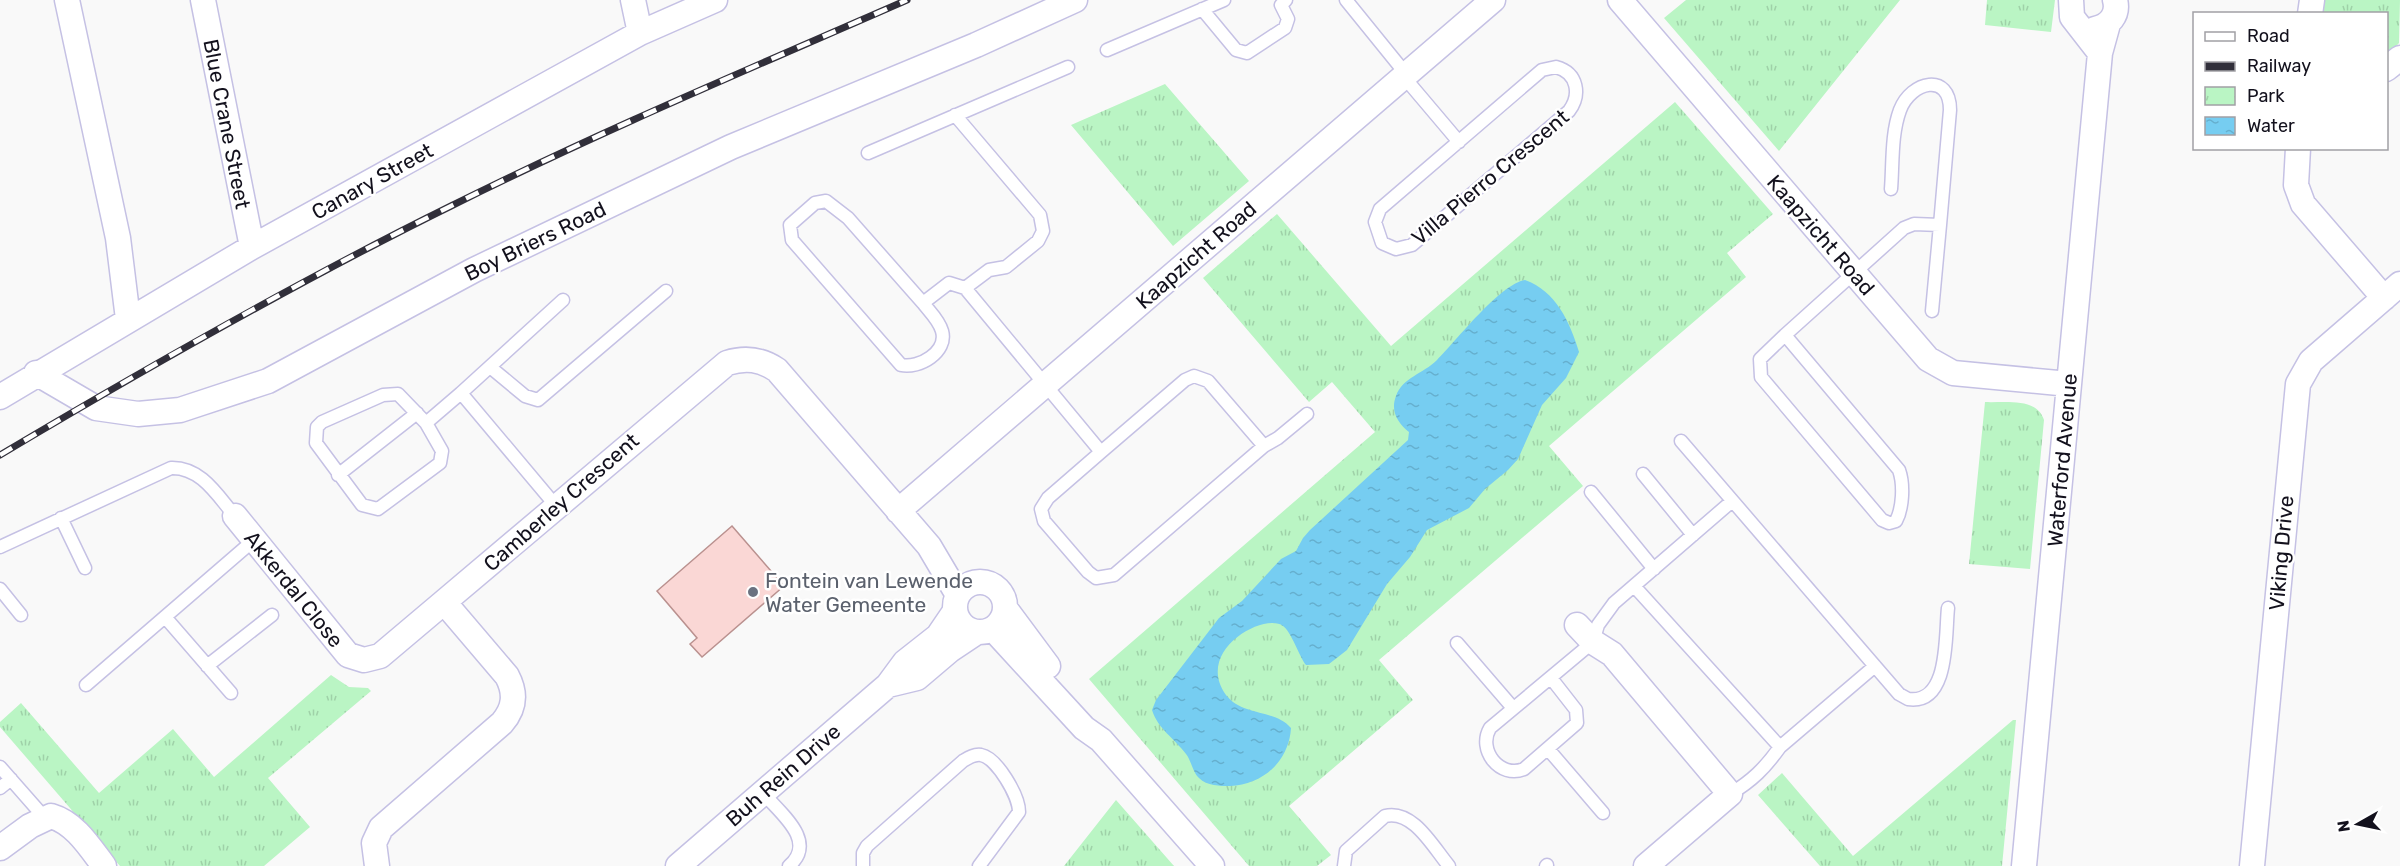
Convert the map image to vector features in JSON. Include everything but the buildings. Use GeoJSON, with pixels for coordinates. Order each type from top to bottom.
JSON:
{"type":"FeatureCollection","features":[{"type":"Feature","properties":{"kind":"street"},"geometry":{"type":"LineString","coordinates":[[67,0],[118,238],[128,319]]}},
{"type":"Feature","properties":{"kind":"street","name":"Blue Crane Street"},"geometry":{"type":"LineString","coordinates":[[203,0],[252,247]]}},
{"type":"Feature","properties":{"kind":"street"},"geometry":{"type":"LineString","coordinates":[[633,0],[640,33]]}},
{"type":"Feature","properties":{"kind":"street","name":"Canary Street"},"geometry":{"type":"LineString","coordinates":[[36,373],[252,247],[640,33],[714,0]]}},
{"type":"Feature","properties":{"kind":"street","name":"Boy Briers Road"},"geometry":{"type":"LineString","coordinates":[[36,373],[96,408],[138,414],[180,410],[268,381],[474,270],[731,147],[1075,0]]}},
{"type":"Feature","properties":{"kind":"street","name":"Kaapzicht Road"},"geometry":{"type":"LineString","coordinates":[[898,511],[1493,0]]}},
{"type":"Feature","properties":{"kind":"street","name":"Kaapzicht Road"},"geometry":{"type":"LineString","coordinates":[[1620,0],[1928,359],[1944,370],[1964,375],[2069,384]]}},
{"type":"Feature","properties":{"kind":"street"},"geometry":{"type":"LineString","coordinates":[[2071,0],[2072,17],[2100,53]]}},
{"type":"Feature","properties":{"kind":"street","name":"Waterford Avenue"},"geometry":{"type":"LineString","coordinates":[[2024,866],[2100,53],[2108,24],[2114,16],[2115,0]]}},
{"type":"Feature","properties":{"kind":"street"},"geometry":{"type":"LineString","coordinates":[[2079,25],[2088,29],[2099,29],[2108,24]]}},
{"type":"Feature","properties":{"kind":"street"},"geometry":{"type":"LineString","coordinates":[[2388,67],[2400,57]]}},
{"type":"Feature","properties":{"kind":"street"},"geometry":{"type":"LineString","coordinates":[[2298,150],[2296,185],[2303,204],[2392,291]]}},
{"type":"Feature","properties":{"kind":"street","name":"Viking Drive"},"geometry":{"type":"LineString","coordinates":[[2252,866],[2298,384],[2311,361],[2392,291]]}},
{"type":"Feature","properties":{"kind":"street","name":"Camberley Crescent"},"geometry":{"type":"LineString","coordinates":[[444,603],[718,368],[737,360],[747,359],[768,364],[777,370],[928,546],[952,567],[978,582]]}},
{"type":"Feature","properties":{"kind":"street"},"geometry":{"type":"LineString","coordinates":[[0,397],[36,373]]}},
{"type":"Feature","properties":{"kind":"street","name":"Akkerdal Close"},"geometry":{"type":"LineString","coordinates":[[235,516],[342,650],[356,658],[372,659],[387,652],[444,603]]}},
{"type":"Feature","properties":{"kind":"street","name":"Camberley Crescent"},"geometry":{"type":"LineString","coordinates":[[928,546],[956,603]]}},
{"type":"Feature","properties":{"kind":"street"},"geometry":{"type":"LineString","coordinates":[[985,630],[1004,616],[1004,599],[994,586],[978,582],[962,588],[956,603],[963,625],[985,630],[1084,728],[1101,740]]}},
{"type":"Feature","properties":{"kind":"street"},"geometry":{"type":"LineString","coordinates":[[377,866],[374,843],[381,828],[502,723],[513,703],[514,694],[507,676],[444,603]]}},
{"type":"Feature","properties":{"kind":"street","name":"Buh Rein Drive"},"geometry":{"type":"LineString","coordinates":[[678,866],[888,685],[905,662],[938,636],[956,603]]}},
{"type":"Feature","properties":{"kind":"street"},"geometry":{"type":"LineString","coordinates":[[1005,608],[1092,724],[1101,740],[1212,866]]}},
{"type":"Feature","properties":{"kind":"street","name":"Buh Rein Drive"},"geometry":{"type":"LineString","coordinates":[[888,685],[916,678],[950,650],[985,630]]}},
{"type":"Feature","properties":{"kind":"street"},"geometry":{"type":"LineString","coordinates":[[1585,634],[1612,654],[1730,794],[1646,866]]}},
{"type":"Feature","properties":{"kind":"street"},"geometry":{"type":"LineString","coordinates":[[3,853],[44,817],[64,820],[104,866]]}},
{"type":"Feature","properties":{"kind":"lane"},"geometry":{"type":"LineString","coordinates":[[1107,50],[1224,0]]}},
{"type":"Feature","properties":{"kind":"lane"},"geometry":{"type":"LineString","coordinates":[[1346,0],[1459,142]]}},
{"type":"Feature","properties":{"kind":"lane"},"geometry":{"type":"LineString","coordinates":[[1202,9],[1236,50],[1247,53],[1285,28],[1288,19],[1281,2]]}},
{"type":"Feature","properties":{"kind":"lane"},"geometry":{"type":"LineString","coordinates":[[868,153],[1068,67]]}},
{"type":"Feature","properties":{"kind":"lane","name":"Villa Pierro Crescent"},"geometry":{"type":"LineString","coordinates":[[1563,69],[1572,78],[1577,97],[1569,111],[1412,245],[1389,248],[1378,237],[1375,229],[1377,214],[1459,142],[1542,70],[1563,69]]}},
{"type":"Feature","properties":{"kind":"lane"},"geometry":{"type":"LineString","coordinates":[[1891,189],[1897,120],[1902,106],[1916,88],[1928,84],[1940,87],[1948,97],[1950,110],[1932,311]]}},
{"type":"Feature","properties":{"kind":"lane"},"geometry":{"type":"LineString","coordinates":[[955,115],[1040,215],[1043,226],[1038,241],[1011,265],[989,270],[965,288]]}},
{"type":"Feature","properties":{"kind":"lane"},"geometry":{"type":"LineString","coordinates":[[826,201],[832,203],[923,303],[942,330],[942,343],[933,356],[921,364],[901,365],[792,240],[789,232],[790,225],[815,203],[826,201]]}},
{"type":"Feature","properties":{"kind":"lane"},"geometry":{"type":"LineString","coordinates":[[1785,335],[1899,470],[1902,482],[1899,515],[1896,521],[1889,523],[1882,520],[1761,377],[1760,359],[1785,335],[1855,274],[1904,228],[1914,224],[1940,225]]}},
{"type":"Feature","properties":{"kind":"lane"},"geometry":{"type":"LineString","coordinates":[[923,303],[949,283],[965,288],[1101,452]]}},
{"type":"Feature","properties":{"kind":"lane"},"geometry":{"type":"LineString","coordinates":[[490,367],[525,396],[538,400],[666,291]]}},
{"type":"Feature","properties":{"kind":"lane"},"geometry":{"type":"LineString","coordinates":[[426,423],[563,300]]}},
{"type":"Feature","properties":{"kind":"lane"},"geometry":{"type":"LineString","coordinates":[[1264,446],[1208,381],[1194,376],[1185,380],[1048,498],[1041,509],[1044,521],[1088,572],[1101,579],[1114,574],[1264,446],[1278,438],[1306,414]]}},
{"type":"Feature","properties":{"kind":"lane"},"geometry":{"type":"LineString","coordinates":[[461,393],[556,506]]}},
{"type":"Feature","properties":{"kind":"lane"},"geometry":{"type":"LineString","coordinates":[[383,394],[398,394],[426,423],[442,451],[440,463],[382,508],[373,510],[362,505],[315,443],[317,427],[322,422],[383,394]]}},
{"type":"Feature","properties":{"kind":"lane"},"geometry":{"type":"LineString","coordinates":[[338,475],[417,413]]}},
{"type":"Feature","properties":{"kind":"lane"},"geometry":{"type":"LineString","coordinates":[[1682,441],[1731,502],[1899,694],[1908,699],[1927,695],[1941,677],[1947,608]]}},
{"type":"Feature","properties":{"kind":"lane"},"geometry":{"type":"LineString","coordinates":[[0,547],[171,468],[191,470],[203,479],[235,516]]}},
{"type":"Feature","properties":{"kind":"lane"},"geometry":{"type":"LineString","coordinates":[[1643,474],[1694,534]]}},
{"type":"Feature","properties":{"kind":"lane"},"geometry":{"type":"LineString","coordinates":[[1591,492],[1654,568]]}},
{"type":"Feature","properties":{"kind":"lane"},"geometry":{"type":"LineString","coordinates":[[1551,678],[1576,710],[1578,716],[1573,728],[1524,769],[1510,773],[1486,751],[1484,738],[1490,728],[1551,678],[1585,634],[1634,586],[1731,502]]}},
{"type":"Feature","properties":{"kind":"lane"},"geometry":{"type":"LineString","coordinates":[[61,518],[85,568]]}},
{"type":"Feature","properties":{"kind":"lane"},"geometry":{"type":"LineString","coordinates":[[86,685],[254,540]]}},
{"type":"Feature","properties":{"kind":"lane"},"geometry":{"type":"LineString","coordinates":[[1634,586],[1780,747]]}},
{"type":"Feature","properties":{"kind":"lane"},"geometry":{"type":"LineString","coordinates":[[0,589],[21,615]]}},
{"type":"Feature","properties":{"kind":"lane"},"geometry":{"type":"LineString","coordinates":[[207,666],[272,615]]}},
{"type":"Feature","properties":{"kind":"lane"},"geometry":{"type":"LineString","coordinates":[[165,617],[231,693]]}},
{"type":"Feature","properties":{"kind":"lane"},"geometry":{"type":"LineString","coordinates":[[1457,643],[1513,708]]}},
{"type":"Feature","properties":{"kind":"lane"},"geometry":{"type":"LineString","coordinates":[[1730,794],[1750,783],[1762,772],[1780,747],[1875,666]]}},
{"type":"Feature","properties":{"kind":"lane"},"geometry":{"type":"LineString","coordinates":[[1548,749],[1602,813]]}},
{"type":"Feature","properties":{"kind":"lane"},"geometry":{"type":"LineString","coordinates":[[863,866],[863,853],[867,846],[963,761],[977,755],[986,758],[1013,788],[1019,812],[978,866]]}},
{"type":"Feature","properties":{"kind":"lane"},"geometry":{"type":"LineString","coordinates":[[0,767],[44,817]]}},
{"type":"Feature","properties":{"kind":"lane"},"geometry":{"type":"LineString","coordinates":[[0,788],[11,780]]}},
{"type":"Feature","properties":{"kind":"lane"},"geometry":{"type":"LineString","coordinates":[[763,793],[800,838],[801,851],[789,866]]}},
{"type":"Feature","properties":{"kind":"lane"},"geometry":{"type":"LineString","coordinates":[[1344,866],[1346,851],[1385,816],[1393,814],[1410,819],[1449,866]]}},
{"type":"Feature","properties":{"kind":"green space"},"geometry":{"type":"Polygon","coordinates":[[[1686,0],[1900,0],[1779,151],[1664,18],[1686,0]]]}},
{"type":"Feature","properties":{"kind":"green space"},"geometry":{"type":"Polygon","coordinates":[[[1987,0],[2055,0],[2051,32],[1985,25],[1987,0]]]}},
{"type":"Feature","properties":{"kind":"green space"},"geometry":{"type":"Polygon","coordinates":[[[2321,0],[2400,0],[2399,43],[2388,55],[2388,12],[2319,12],[2321,0]]]}},
{"type":"Feature","properties":{"kind":"green space"},"geometry":{"type":"Polygon","coordinates":[[[1165,84],[1249,181],[1173,246],[1071,125],[1165,84]]]}},
{"type":"Feature","properties":{"kind":"green space"},"geometry":{"type":"Polygon","coordinates":[[[1675,102],[1773,214],[1727,253],[1746,277],[1549,446],[1583,486],[1379,660],[1413,700],[1289,806],[1331,855],[1317,866],[1249,866],[1089,679],[1375,432],[1332,382],[1309,402],[1203,278],[1277,214],[1391,346],[1675,102]]]}},
{"type":"Feature","properties":{"kind":"green space"},"geometry":{"type":"Polygon","coordinates":[[[1985,402],[2028,404],[2040,413],[2044,420],[2030,569],[1969,564],[1985,402]]]}},
{"type":"Feature","properties":{"kind":"green space"},"geometry":{"type":"Polygon","coordinates":[[[331,675],[349,687],[368,688],[371,691],[268,778],[310,827],[264,866],[120,866],[0,727],[0,722],[21,703],[99,793],[173,729],[214,777],[331,675]]]}},
{"type":"Feature","properties":{"kind":"green space"},"geometry":{"type":"Polygon","coordinates":[[[2013,720],[2016,720],[2002,866],[1820,866],[1758,795],[1782,773],[1853,856],[2013,720]]]}},
{"type":"Feature","properties":{"kind":"green space"},"geometry":{"type":"Polygon","coordinates":[[[1116,800],[1174,866],[1064,866],[1116,800]]]}},
{"type":"Feature","properties":{"kind":"water"},"geometry":{"type":"Polygon","coordinates":[[[1525,280],[1545,292],[1560,309],[1579,352],[1566,378],[1542,405],[1518,459],[1485,489],[1469,508],[1427,530],[1410,557],[1387,584],[1347,650],[1329,664],[1306,665],[1286,629],[1274,623],[1248,630],[1235,639],[1225,650],[1219,664],[1218,679],[1226,695],[1233,702],[1249,710],[1284,722],[1291,728],[1289,740],[1280,761],[1263,776],[1253,781],[1242,785],[1226,786],[1202,781],[1195,773],[1186,754],[1155,717],[1152,710],[1156,700],[1219,618],[1242,601],[1281,559],[1296,551],[1310,530],[1408,440],[1409,432],[1398,421],[1394,407],[1394,401],[1403,384],[1432,365],[1491,302],[1515,284],[1525,280]]]}},
{"type":"Feature","properties":{"kind":"railway"},"geometry":{"type":"LineString","coordinates":[[0,455],[223,326],[451,206],[621,126],[907,0]]}},
{"type":"Feature","properties":{"kind":"place","name":"Fontein van Lewende Water Gemeente"},"geometry":{"type":"Point","coordinates":[753,592]}}]}
